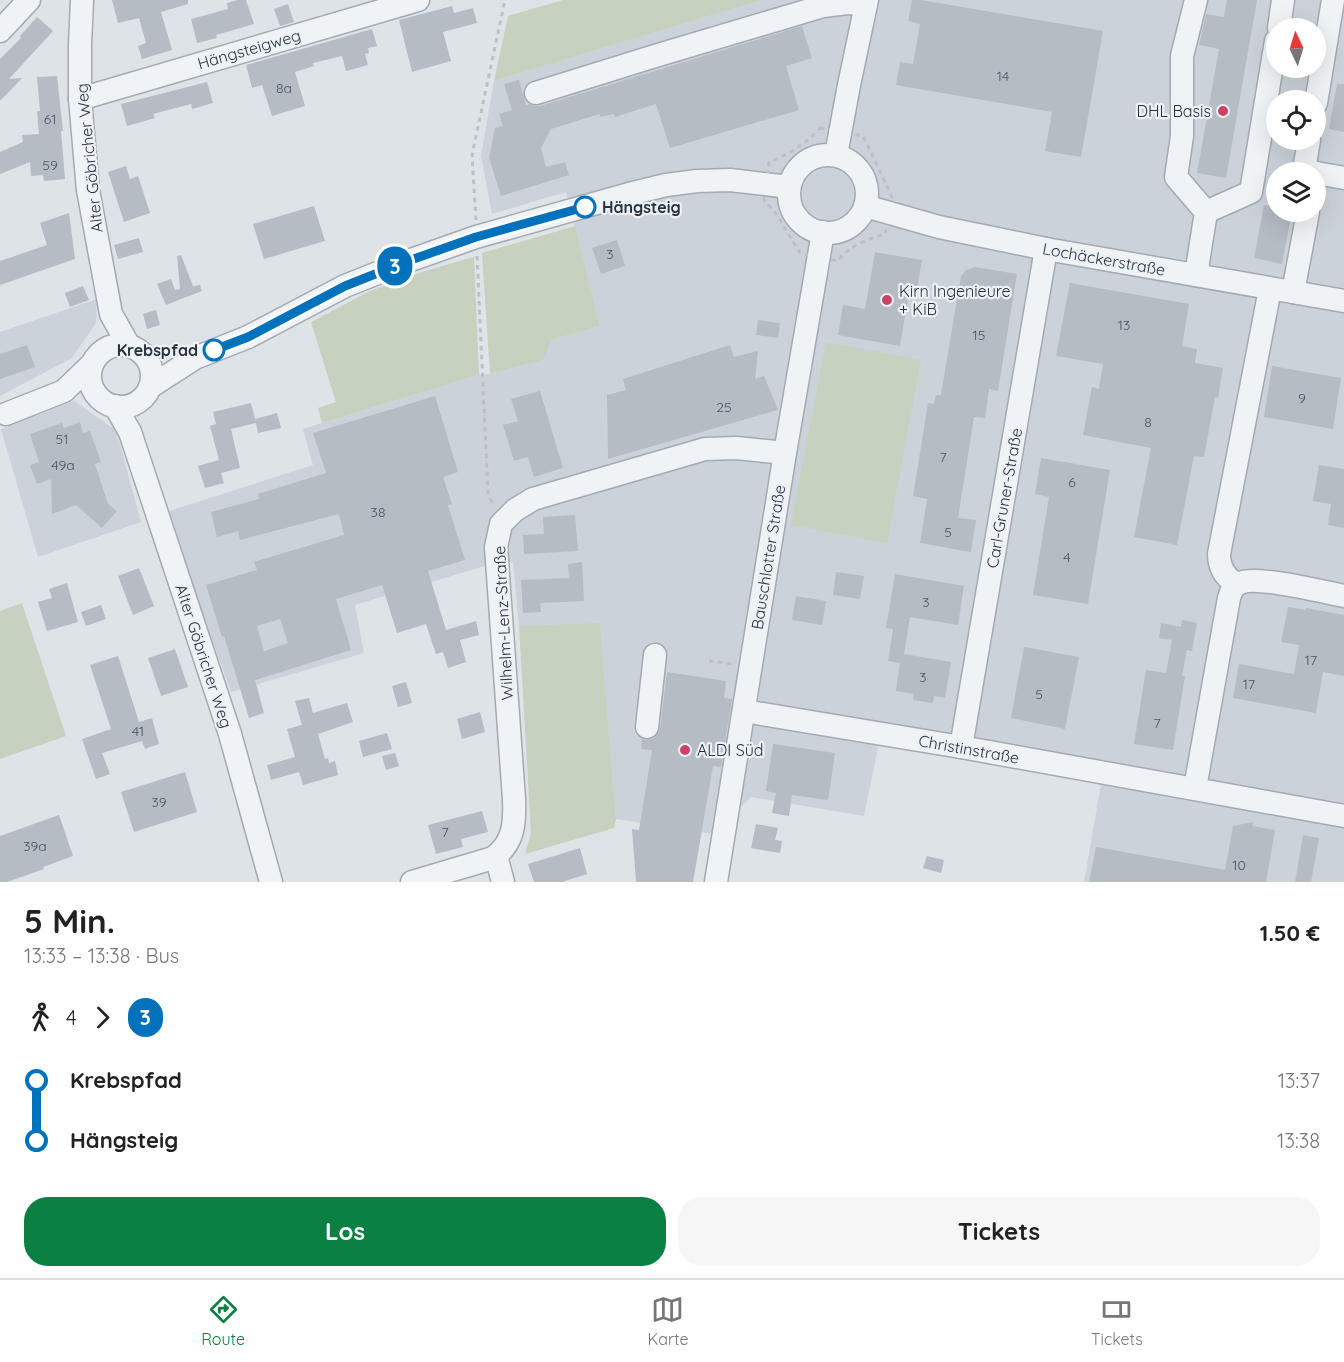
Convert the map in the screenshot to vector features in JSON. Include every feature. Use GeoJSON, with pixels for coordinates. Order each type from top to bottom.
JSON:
{"type":"FeatureCollection","features":[{"type":"Feature","properties":{"kind":"street"},"geometry":{"type":"LineString","coordinates":[[0,31],[30,0]]}},
{"type":"Feature","properties":{"kind":"street","name":"Alter Göbricher Weg"},"geometry":{"type":"LineString","coordinates":[[82,0],[80,99],[88,190],[111,314],[137,351]]}},
{"type":"Feature","properties":{"kind":"street","name":"Hängsteigweg"},"geometry":{"type":"LineString","coordinates":[[80,99],[418,0]]}},
{"type":"Feature","properties":{"kind":"street"},"geometry":{"type":"LineString","coordinates":[[1196,0],[1182,56],[1182,136],[1176,177],[1206,212],[1196,275]]}},
{"type":"Feature","properties":{"kind":"street"},"geometry":{"type":"LineString","coordinates":[[1280,18],[1283,0]]}},
{"type":"Feature","properties":{"kind":"street"},"geometry":{"type":"LineString","coordinates":[[1318,90],[1333,0]]}},
{"type":"Feature","properties":{"kind":"street"},"geometry":{"type":"LineString","coordinates":[[536,93],[823,6],[866,2],[836,155]]}},
{"type":"Feature","properties":{"kind":"street"},"geometry":{"type":"LineString","coordinates":[[1206,212],[1251,192],[1270,78]]}},
{"type":"Feature","properties":{"kind":"street"},"geometry":{"type":"LineString","coordinates":[[820,155],[836,155],[851,162],[862,174],[867,189],[865,206],[857,220],[847,228],[835,232],[823,232],[805,226],[796,217],[789,199],[789,187],[796,171],[809,159],[820,155]]}},
{"type":"Feature","properties":{"kind":"street"},"geometry":{"type":"LineString","coordinates":[[1326,175],[1344,178]]}},
{"type":"Feature","properties":{"kind":"street"},"geometry":{"type":"LineString","coordinates":[[150,387],[195,358],[248,337],[345,286],[476,237],[666,185],[730,180],[789,187]]}},
{"type":"Feature","properties":{"kind":"street","name":"Lochäckerstraße"},"geometry":{"type":"LineString","coordinates":[[865,206],[939,227],[1046,249],[1344,301]]}},
{"type":"Feature","properties":{"kind":"street"},"geometry":{"type":"LineString","coordinates":[[1293,292],[1306,222]]}},
{"type":"Feature","properties":{"kind":"street","name":"Bauschlotter Straße"},"geometry":{"type":"LineString","coordinates":[[716,882],[823,232]]}},
{"type":"Feature","properties":{"kind":"street","name":"Carl-Gruner-Straße"},"geometry":{"type":"LineString","coordinates":[[961,747],[1046,249]]}},
{"type":"Feature","properties":{"kind":"street"},"geometry":{"type":"LineString","coordinates":[[1237,584],[1231,582],[1224,572],[1219,554],[1270,289]]}},
{"type":"Feature","properties":{"kind":"street","name":"Alter Göbricher Weg"},"geometry":{"type":"LineString","coordinates":[[97,358],[111,314]]}},
{"type":"Feature","properties":{"kind":"street"},"geometry":{"type":"LineString","coordinates":[[6,414],[64,391],[110,347],[119,345],[137,351],[195,358]]}},
{"type":"Feature","properties":{"kind":"street"},"geometry":{"type":"LineString","coordinates":[[97,358],[90,377],[96,394],[106,403],[124,405],[145,396],[150,387],[152,370],[137,351]]}},
{"type":"Feature","properties":{"kind":"street"},"geometry":{"type":"LineString","coordinates":[[64,391],[96,394]]}},
{"type":"Feature","properties":{"kind":"street","name":"Alter Göbricher Weg"},"geometry":{"type":"LineString","coordinates":[[124,405],[130,432],[230,734],[271,882]]}},
{"type":"Feature","properties":{"kind":"street","name":"Wilhelm-Lenz-Straße"},"geometry":{"type":"LineString","coordinates":[[496,856],[502,852],[511,836],[514,813],[496,547],[501,524],[533,499],[705,449],[736,447],[785,453]]}},
{"type":"Feature","properties":{"kind":"street"},"geometry":{"type":"LineString","coordinates":[[1195,788],[1231,590],[1237,584],[1258,580],[1344,596]]}},
{"type":"Feature","properties":{"kind":"street"},"geometry":{"type":"LineString","coordinates":[[647,727],[655,655]]}},
{"type":"Feature","properties":{"kind":"street","name":"Christinstraße"},"geometry":{"type":"LineString","coordinates":[[744,711],[961,747],[1344,816]]}},
{"type":"Feature","properties":{"kind":"street"},"geometry":{"type":"LineString","coordinates":[[412,882],[478,864],[496,856],[503,882]]}},
{"type":"Feature","properties":{"kind":"path"},"geometry":{"type":"LineString","coordinates":[[501,524],[488,494],[472,155],[505,0]]}},
{"type":"Feature","properties":{"kind":"path"},"geometry":{"type":"LineString","coordinates":[[820,128],[863,136],[893,200],[885,234],[871,238],[842,254],[838,261],[800,253],[777,215],[764,200],[766,183],[769,162],[782,157],[809,140],[820,128]]}},
{"type":"Feature","properties":{"kind":"shaded area"},"geometry":{"type":"Polygon","coordinates":[[[762,0],[1344,0],[1344,882],[1084,882],[1101,784],[879,742],[864,816],[751,797],[713,834],[616,819],[600,624],[519,626],[513,562],[488,565],[355,605],[364,653],[231,692],[166,512],[313,465],[303,429],[479,375],[544,360],[551,340],[600,326],[566,192],[492,214],[481,156],[494,81],[762,0]]]}},
{"type":"Feature","properties":{"kind":"shaded area"},"geometry":{"type":"Polygon","coordinates":[[[97,299],[96,323],[72,358],[0,396],[0,332],[97,299]]]}},
{"type":"Feature","properties":{"kind":"shaded area"},"geometry":{"type":"Polygon","coordinates":[[[74,401],[116,430],[141,522],[38,557],[1,429],[74,401]]]}},
{"type":"Feature","properties":{"kind":"green space"},"geometry":{"type":"Polygon","coordinates":[[[563,0],[762,0],[494,81],[508,16],[563,0]]]}},
{"type":"Feature","properties":{"kind":"green space"},"geometry":{"type":"Polygon","coordinates":[[[575,226],[600,326],[551,340],[544,360],[490,374],[482,253],[575,226]]]}},
{"type":"Feature","properties":{"kind":"green space"},"geometry":{"type":"Polygon","coordinates":[[[474,257],[479,375],[322,423],[318,408],[336,402],[311,322],[370,291],[425,271],[474,257]]]}},
{"type":"Feature","properties":{"kind":"green space"},"geometry":{"type":"Polygon","coordinates":[[[826,342],[921,360],[887,543],[791,525],[826,342]]]}},
{"type":"Feature","properties":{"kind":"green space"},"geometry":{"type":"Polygon","coordinates":[[[22,603],[66,736],[0,759],[0,611],[22,603]]]}},
{"type":"Feature","properties":{"kind":"green space"},"geometry":{"type":"Polygon","coordinates":[[[600,623],[616,819],[614,828],[525,854],[531,833],[519,626],[600,623]]]}},
{"type":"Feature","properties":{"kind":"building"},"geometry":{"type":"Polygon","coordinates":[[[112,0],[188,0],[188,4],[161,12],[172,50],[142,59],[138,46],[146,43],[139,18],[118,23],[112,0]]]}},
{"type":"Feature","properties":{"kind":"building"},"geometry":{"type":"Polygon","coordinates":[[[246,0],[254,24],[197,43],[191,19],[228,9],[227,3],[246,0]]]}},
{"type":"Feature","properties":{"kind":"building"},"geometry":{"type":"Polygon","coordinates":[[[912,0],[1103,31],[1081,157],[1045,151],[1052,112],[896,85],[900,62],[913,64],[920,24],[908,21],[912,0]]]}},
{"type":"Feature","properties":{"kind":"building","name":"DHL Basis"},"geometry":{"type":"Polygon","coordinates":[[[1227,0],[1257,0],[1226,178],[1197,173],[1219,49],[1199,45],[1206,14],[1224,17],[1227,0]]]}},
{"type":"Feature","properties":{"kind":"building"},"geometry":{"type":"Polygon","coordinates":[[[288,4],[294,22],[280,26],[274,9],[288,4]]]}},
{"type":"Feature","properties":{"kind":"building"},"geometry":{"type":"Polygon","coordinates":[[[452,6],[454,13],[473,8],[477,23],[443,32],[451,61],[412,72],[399,20],[452,6]]]}},
{"type":"Feature","properties":{"kind":"building"},"geometry":{"type":"Polygon","coordinates":[[[37,17],[53,31],[9,79],[22,78],[0,101],[0,59],[21,38],[20,36],[37,17]]]}},
{"type":"Feature","properties":{"kind":"building"},"geometry":{"type":"Polygon","coordinates":[[[802,26],[812,58],[786,66],[799,110],[670,148],[656,104],[615,117],[614,114],[600,117],[600,114],[551,129],[541,148],[546,167],[565,162],[569,175],[501,196],[489,158],[495,128],[503,126],[499,114],[512,110],[504,84],[519,80],[526,105],[540,106],[802,26]]]}},
{"type":"Feature","properties":{"kind":"building"},"geometry":{"type":"Polygon","coordinates":[[[372,29],[377,46],[368,48],[369,53],[365,54],[368,65],[346,71],[342,56],[313,63],[314,66],[295,72],[305,106],[272,116],[262,85],[252,88],[246,65],[372,29]]]}},
{"type":"Feature","properties":{"kind":"building"},"geometry":{"type":"Polygon","coordinates":[[[57,76],[65,179],[44,181],[43,175],[31,176],[30,162],[0,174],[0,152],[23,142],[22,135],[39,134],[37,111],[40,111],[37,77],[57,76]]]}},
{"type":"Feature","properties":{"kind":"building"},"geometry":{"type":"Polygon","coordinates":[[[207,82],[213,103],[192,109],[191,104],[153,114],[155,118],[127,126],[121,104],[207,82]]]}},
{"type":"Feature","properties":{"kind":"building"},"geometry":{"type":"Polygon","coordinates":[[[1337,84],[1344,84],[1344,132],[1329,129],[1337,84]]]}},
{"type":"Feature","properties":{"kind":"building"},"geometry":{"type":"Polygon","coordinates":[[[126,166],[130,179],[138,176],[150,213],[124,222],[108,172],[126,166]]]}},
{"type":"Feature","properties":{"kind":"building"},"geometry":{"type":"Polygon","coordinates":[[[1264,205],[1266,205],[1266,222],[1290,222],[1282,264],[1254,258],[1264,205]]]}},
{"type":"Feature","properties":{"kind":"building"},"geometry":{"type":"Polygon","coordinates":[[[314,206],[325,241],[264,259],[253,224],[314,206]]]}},
{"type":"Feature","properties":{"kind":"building"},"geometry":{"type":"Polygon","coordinates":[[[69,213],[75,259],[0,285],[0,261],[47,245],[40,223],[69,213]]]}},
{"type":"Feature","properties":{"kind":"building"},"geometry":{"type":"Polygon","coordinates":[[[139,238],[143,252],[118,259],[114,245],[139,238]]]}},
{"type":"Feature","properties":{"kind":"building"},"geometry":{"type":"Polygon","coordinates":[[[617,240],[625,266],[601,274],[592,248],[617,240]]]}},
{"type":"Feature","properties":{"kind":"building","name":"Kirn Ingenieure + KiB"},"geometry":{"type":"Polygon","coordinates":[[[875,252],[922,260],[917,288],[910,287],[900,346],[838,335],[843,305],[865,309],[875,252]]]}},
{"type":"Feature","properties":{"kind":"building"},"geometry":{"type":"Polygon","coordinates":[[[181,255],[193,286],[200,285],[202,291],[166,305],[157,284],[171,279],[175,290],[180,289],[177,256],[181,255]]]}},
{"type":"Feature","properties":{"kind":"building"},"geometry":{"type":"Polygon","coordinates":[[[975,267],[1017,274],[998,391],[989,389],[985,418],[974,417],[958,518],[976,520],[971,552],[920,543],[927,499],[913,496],[928,403],[934,404],[936,395],[941,395],[961,276],[966,270],[975,267]]]}},
{"type":"Feature","properties":{"kind":"building"},"geometry":{"type":"Polygon","coordinates":[[[1070,283],[1189,304],[1182,346],[1197,349],[1195,363],[1223,368],[1204,457],[1194,456],[1177,545],[1134,537],[1151,448],[1083,435],[1092,387],[1099,389],[1103,364],[1056,356],[1070,283]]]}},
{"type":"Feature","properties":{"kind":"building"},"geometry":{"type":"Polygon","coordinates":[[[83,286],[89,300],[70,307],[65,293],[83,286]]]}},
{"type":"Feature","properties":{"kind":"building"},"geometry":{"type":"Polygon","coordinates":[[[156,310],[160,325],[147,329],[143,314],[156,310]]]}},
{"type":"Feature","properties":{"kind":"building"},"geometry":{"type":"Polygon","coordinates":[[[758,320],[780,323],[778,338],[756,335],[758,320]]]}},
{"type":"Feature","properties":{"kind":"building"},"geometry":{"type":"Polygon","coordinates":[[[27,345],[35,367],[0,379],[0,354],[27,345]]]}},
{"type":"Feature","properties":{"kind":"building"},"geometry":{"type":"Polygon","coordinates":[[[730,345],[734,357],[758,351],[755,379],[764,376],[778,410],[608,459],[607,395],[626,390],[623,379],[730,345]]]}},
{"type":"Feature","properties":{"kind":"building"},"geometry":{"type":"Polygon","coordinates":[[[1272,366],[1341,378],[1333,429],[1264,417],[1272,366]]]}},
{"type":"Feature","properties":{"kind":"building"},"geometry":{"type":"Polygon","coordinates":[[[540,391],[563,468],[534,477],[528,457],[514,461],[503,425],[518,421],[511,399],[540,391]]]}},
{"type":"Feature","properties":{"kind":"building"},"geometry":{"type":"Polygon","coordinates":[[[435,396],[458,472],[443,477],[452,504],[448,505],[465,560],[428,571],[446,630],[476,621],[479,635],[460,640],[466,662],[448,668],[443,652],[436,654],[426,624],[397,633],[382,585],[336,599],[351,650],[255,680],[264,713],[249,718],[206,585],[257,570],[254,562],[344,535],[339,514],[240,540],[238,531],[217,537],[211,512],[259,499],[258,494],[326,473],[313,433],[435,396]],[[280,619],[257,626],[264,651],[288,643],[280,619]]]}},
{"type":"Feature","properties":{"kind":"building"},"geometry":{"type":"Polygon","coordinates":[[[251,403],[256,423],[231,429],[240,468],[221,473],[224,483],[205,488],[198,466],[219,460],[210,426],[216,424],[213,412],[251,403]]]}},
{"type":"Feature","properties":{"kind":"building"},"geometry":{"type":"Polygon","coordinates":[[[277,413],[281,428],[258,433],[255,419],[277,413]]]}},
{"type":"Feature","properties":{"kind":"building"},"geometry":{"type":"Polygon","coordinates":[[[80,422],[83,433],[90,431],[101,462],[95,464],[108,504],[117,511],[102,528],[76,505],[52,514],[51,479],[37,484],[30,465],[39,462],[30,434],[62,423],[64,428],[80,422]]]}},
{"type":"Feature","properties":{"kind":"building"},"geometry":{"type":"Polygon","coordinates":[[[1041,458],[1110,470],[1088,604],[1033,595],[1049,497],[1035,494],[1041,458]]]}},
{"type":"Feature","properties":{"kind":"building"},"geometry":{"type":"Polygon","coordinates":[[[1319,465],[1344,469],[1344,528],[1328,525],[1331,504],[1313,501],[1319,465]]]}},
{"type":"Feature","properties":{"kind":"building"},"geometry":{"type":"Polygon","coordinates":[[[575,515],[578,551],[524,554],[523,535],[544,534],[543,517],[575,515]]]}},
{"type":"Feature","properties":{"kind":"building"},"geometry":{"type":"Polygon","coordinates":[[[582,562],[584,601],[540,603],[541,612],[523,613],[521,580],[569,578],[568,564],[582,562]]]}},
{"type":"Feature","properties":{"kind":"building"},"geometry":{"type":"Polygon","coordinates":[[[139,568],[154,606],[133,615],[118,576],[139,568]]]}},
{"type":"Feature","properties":{"kind":"building"},"geometry":{"type":"Polygon","coordinates":[[[836,572],[864,576],[860,599],[833,595],[836,572]]]}},
{"type":"Feature","properties":{"kind":"building"},"geometry":{"type":"Polygon","coordinates":[[[895,574],[964,586],[958,625],[910,617],[904,654],[951,662],[945,698],[934,696],[933,703],[913,700],[914,694],[896,691],[900,663],[888,661],[893,629],[886,628],[895,574]]]}},
{"type":"Feature","properties":{"kind":"building"},"geometry":{"type":"Polygon","coordinates":[[[67,583],[78,622],[47,631],[38,602],[52,598],[49,589],[67,583]]]}},
{"type":"Feature","properties":{"kind":"building"},"geometry":{"type":"Polygon","coordinates":[[[796,596],[826,601],[822,625],[792,620],[796,596]]]}},
{"type":"Feature","properties":{"kind":"building"},"geometry":{"type":"Polygon","coordinates":[[[101,605],[106,619],[86,626],[81,612],[101,605]]]}},
{"type":"Feature","properties":{"kind":"building"},"geometry":{"type":"Polygon","coordinates":[[[1288,607],[1344,615],[1344,676],[1323,672],[1316,713],[1233,698],[1239,664],[1294,674],[1299,645],[1281,642],[1288,607]]]}},
{"type":"Feature","properties":{"kind":"building"},"geometry":{"type":"Polygon","coordinates":[[[1182,620],[1197,623],[1192,651],[1187,650],[1182,676],[1185,676],[1173,750],[1134,744],[1146,670],[1166,673],[1172,640],[1159,638],[1161,623],[1181,627],[1182,620]]]}},
{"type":"Feature","properties":{"kind":"building"},"geometry":{"type":"Polygon","coordinates":[[[1024,647],[1079,657],[1065,729],[1011,718],[1024,647]]]}},
{"type":"Feature","properties":{"kind":"building"},"geometry":{"type":"Polygon","coordinates":[[[175,649],[188,687],[161,696],[148,658],[175,649]]]}},
{"type":"Feature","properties":{"kind":"building"},"geometry":{"type":"Polygon","coordinates":[[[118,656],[139,722],[152,718],[159,744],[145,749],[142,741],[102,753],[110,774],[96,779],[82,739],[111,729],[90,665],[118,656]]]}},
{"type":"Feature","properties":{"kind":"building","name":"ALDI Süd"},"geometry":{"type":"Polygon","coordinates":[[[667,672],[726,681],[724,698],[732,699],[721,767],[713,766],[693,882],[636,882],[632,829],[639,830],[652,750],[641,749],[642,739],[653,739],[660,729],[667,672]]]}},
{"type":"Feature","properties":{"kind":"building"},"geometry":{"type":"Polygon","coordinates":[[[406,682],[412,703],[398,707],[392,686],[406,682]]]}},
{"type":"Feature","properties":{"kind":"building"},"geometry":{"type":"Polygon","coordinates":[[[309,698],[313,713],[347,703],[353,722],[318,734],[325,759],[328,758],[329,763],[335,761],[338,775],[303,785],[299,772],[271,780],[267,765],[295,757],[287,729],[302,725],[295,701],[309,698]]]}},
{"type":"Feature","properties":{"kind":"building"},"geometry":{"type":"Polygon","coordinates":[[[480,712],[485,732],[462,739],[457,719],[480,712]]]}},
{"type":"Feature","properties":{"kind":"building"},"geometry":{"type":"Polygon","coordinates":[[[387,733],[392,749],[363,757],[359,741],[387,733]]]}},
{"type":"Feature","properties":{"kind":"building"},"geometry":{"type":"Polygon","coordinates":[[[773,744],[835,753],[828,800],[792,795],[789,816],[772,813],[776,793],[766,791],[773,744]]]}},
{"type":"Feature","properties":{"kind":"building"},"geometry":{"type":"Polygon","coordinates":[[[395,753],[399,766],[386,770],[382,756],[395,753]]]}},
{"type":"Feature","properties":{"kind":"building"},"geometry":{"type":"Polygon","coordinates":[[[185,772],[197,812],[134,832],[121,792],[185,772]]]}},
{"type":"Feature","properties":{"kind":"building"},"geometry":{"type":"Polygon","coordinates":[[[482,811],[488,832],[461,839],[463,847],[436,854],[428,825],[482,811]]]}},
{"type":"Feature","properties":{"kind":"building"},"geometry":{"type":"Polygon","coordinates":[[[59,815],[73,856],[43,867],[44,869],[7,882],[0,882],[0,836],[59,815]]]}},
{"type":"Feature","properties":{"kind":"building"},"geometry":{"type":"Polygon","coordinates":[[[1253,822],[1252,826],[1275,830],[1266,882],[1089,882],[1096,847],[1225,870],[1233,826],[1253,822]]]}},
{"type":"Feature","properties":{"kind":"building"},"geometry":{"type":"Polygon","coordinates":[[[756,824],[778,828],[775,840],[782,841],[780,853],[751,848],[756,824]]]}},
{"type":"Feature","properties":{"kind":"building"},"geometry":{"type":"Polygon","coordinates":[[[1303,835],[1319,838],[1311,882],[1295,882],[1303,835]]]}},
{"type":"Feature","properties":{"kind":"building"},"geometry":{"type":"Polygon","coordinates":[[[580,848],[587,874],[562,882],[534,882],[528,864],[580,848]]]}},
{"type":"Feature","properties":{"kind":"building"},"geometry":{"type":"Polygon","coordinates":[[[927,856],[944,860],[941,873],[923,868],[927,856]]]}},
{"type":"Feature","properties":{"kind":"bus line","name":"3"},"geometry":{"type":"LineString","coordinates":[[214,350],[248,337],[345,286],[408,261],[476,237],[585,207]]}},
{"type":"Feature","properties":{"kind":"place","name":"DHL Basis"},"geometry":{"type":"Point","coordinates":[1223,111]}},
{"type":"Feature","properties":{"kind":"place","name":"Hängsteig"},"geometry":{"type":"Point","coordinates":[585,207]}},
{"type":"Feature","properties":{"kind":"place","name":"Kirn Ingenieure + KiB"},"geometry":{"type":"Point","coordinates":[887,300]}},
{"type":"Feature","properties":{"kind":"place","name":"Krebspfad"},"geometry":{"type":"Point","coordinates":[214,350]}},
{"type":"Feature","properties":{"kind":"place","name":"ALDI Süd"},"geometry":{"type":"Point","coordinates":[685,750]}}]}
